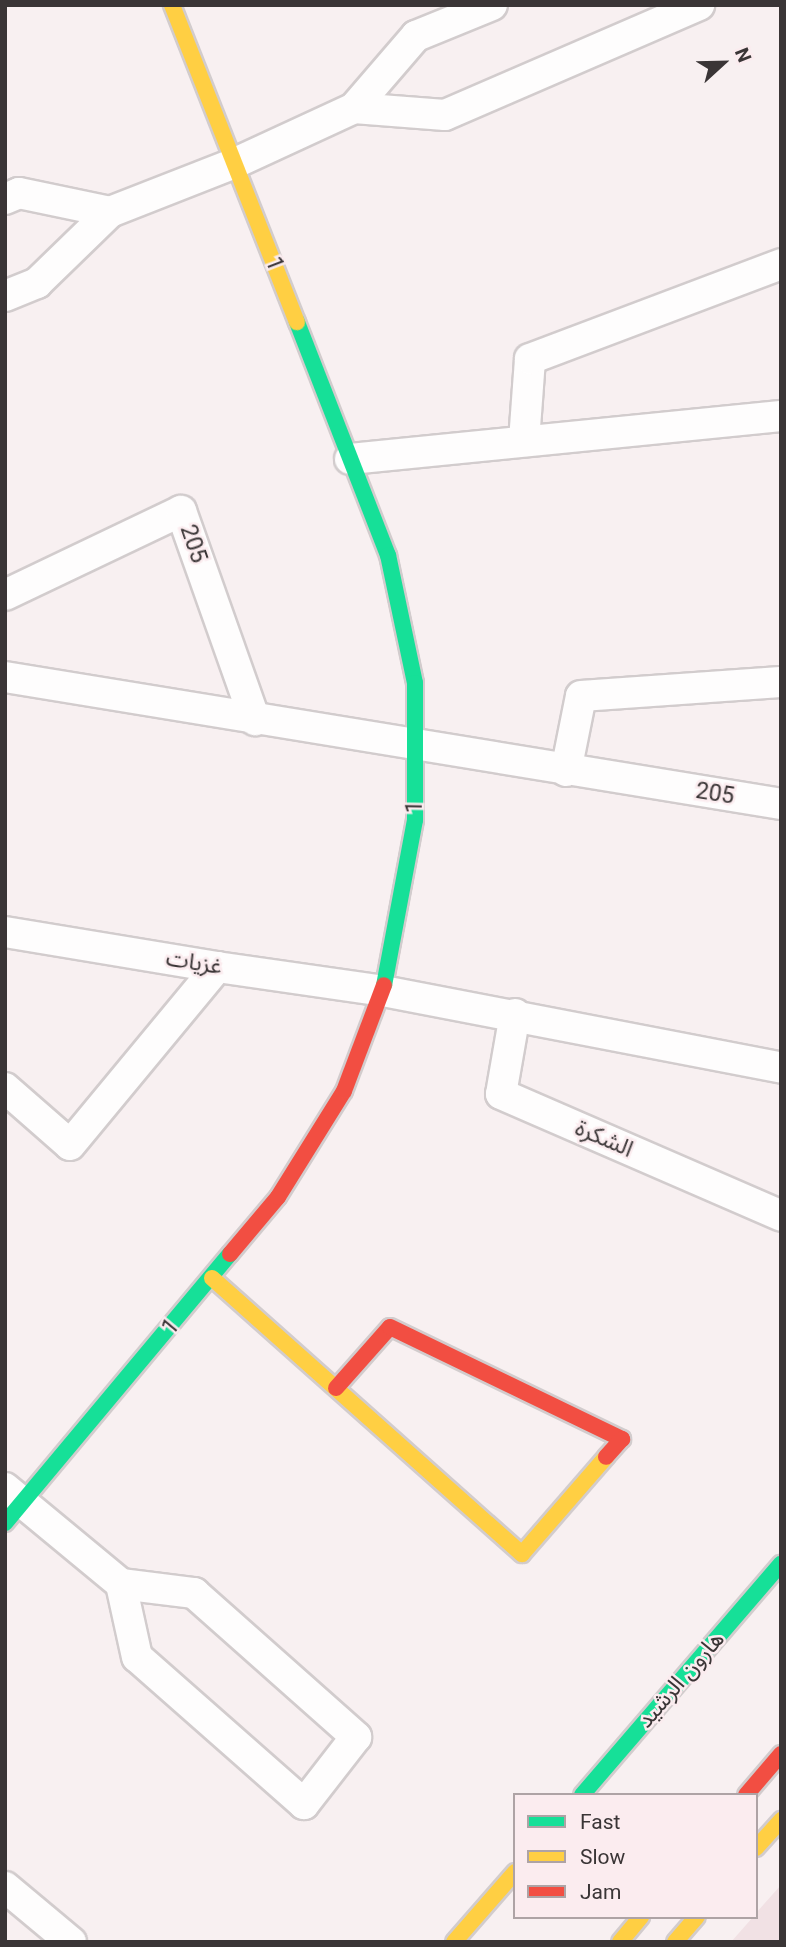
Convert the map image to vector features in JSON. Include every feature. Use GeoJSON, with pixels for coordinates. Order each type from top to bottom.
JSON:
{"type":"FeatureCollection","features":[{"type":"Feature","properties":{"kind":"street","name":"1"},"geometry":{"type":"LineString","coordinates":[[11,1505],[212,1278],[278,1197],[344,1091],[383,991],[415,820],[415,683],[388,555],[172,5]]}},
{"type":"Feature","properties":{"kind":"street"},"geometry":{"type":"LineString","coordinates":[[5,296],[37,282],[110,212],[235,163],[354,108],[416,36],[492,5]]}},
{"type":"Feature","properties":{"kind":"street"},"geometry":{"type":"LineString","coordinates":[[354,108],[445,115],[699,5]]}},
{"type":"Feature","properties":{"kind":"street"},"geometry":{"type":"LineString","coordinates":[[5,200],[19,193],[110,212]]}},
{"type":"Feature","properties":{"kind":"street"},"geometry":{"type":"LineString","coordinates":[[524,441],[530,359],[781,264]]}},
{"type":"Feature","properties":{"kind":"street"},"geometry":{"type":"LineString","coordinates":[[350,459],[781,416]]}},
{"type":"Feature","properties":{"kind":"street","name":"205"},"geometry":{"type":"LineString","coordinates":[[5,595],[181,511],[255,720]]}},
{"type":"Feature","properties":{"kind":"street","name":"205"},"geometry":{"type":"LineString","coordinates":[[5,677],[566,771],[781,804]]}},
{"type":"Feature","properties":{"kind":"street"},"geometry":{"type":"LineString","coordinates":[[566,771],[581,696],[781,682]]}},
{"type":"Feature","properties":{"kind":"street","name":"غزيات"},"geometry":{"type":"LineString","coordinates":[[5,932],[383,991]]}},
{"type":"Feature","properties":{"kind":"street"},"geometry":{"type":"LineString","coordinates":[[5,1088],[70,1145],[217,967]]}},
{"type":"Feature","properties":{"kind":"street"},"geometry":{"type":"LineString","coordinates":[[383,991],[515,1014],[781,1068]]}},
{"type":"Feature","properties":{"kind":"street","name":"الشكرة"},"geometry":{"type":"LineString","coordinates":[[515,1014],[501,1094],[781,1216]]}},
{"type":"Feature","properties":{"kind":"street"},"geometry":{"type":"LineString","coordinates":[[212,1278],[522,1554],[622,1439],[390,1326],[336,1388]]}},
{"type":"Feature","properties":{"kind":"street"},"geometry":{"type":"LineString","coordinates":[[11,1505],[121,1584],[194,1593],[356,1737],[304,1804],[137,1657],[121,1584]]}},
{"type":"Feature","properties":{"kind":"street","name":"هارون الرشيد"},"geometry":{"type":"LineString","coordinates":[[584,1793],[781,1564]]}},
{"type":"Feature","properties":{"kind":"street"},"geometry":{"type":"LineString","coordinates":[[748,1793],[781,1754]]}},
{"type":"Feature","properties":{"kind":"street"},"geometry":{"type":"LineString","coordinates":[[758,1847],[781,1820]]}},
{"type":"Feature","properties":{"kind":"street"},"geometry":{"type":"LineString","coordinates":[[454,1942],[513,1874]]}},
{"type":"Feature","properties":{"kind":"street"},"geometry":{"type":"LineString","coordinates":[[5,1887],[71,1942]]}},
{"type":"Feature","properties":{"kind":"street"},"geometry":{"type":"LineString","coordinates":[[620,1942],[639,1919]]}},
{"type":"Feature","properties":{"kind":"street"},"geometry":{"type":"LineString","coordinates":[[675,1942],[695,1919]]}},
{"type":"Feature","properties":{"kind":"shaded area"},"geometry":{"type":"Polygon","coordinates":[[[781,1885],[781,1942],[731,1942],[751,1919],[758,1919],[758,1911],[781,1885]]]}},
{"type":"Feature","properties":{"kind":"traffic: fast"},"geometry":{"type":"LineString","coordinates":[[297,322],[388,555],[415,683],[415,820],[384,985]]}},
{"type":"Feature","properties":{"kind":"traffic: fast"},"geometry":{"type":"LineString","coordinates":[[5,1523],[230,1254]]}},
{"type":"Feature","properties":{"kind":"traffic: fast"},"geometry":{"type":"LineString","coordinates":[[584,1793],[781,1564]]}},
{"type":"Feature","properties":{"kind":"traffic: slow"},"geometry":{"type":"LineString","coordinates":[[172,5],[297,322]]}},
{"type":"Feature","properties":{"kind":"traffic: slow"},"geometry":{"type":"LineString","coordinates":[[212,1278],[522,1554],[606,1457]]}},
{"type":"Feature","properties":{"kind":"traffic: slow"},"geometry":{"type":"LineString","coordinates":[[758,1846],[781,1820]]}},
{"type":"Feature","properties":{"kind":"traffic: slow"},"geometry":{"type":"LineString","coordinates":[[454,1942],[513,1874]]}},
{"type":"Feature","properties":{"kind":"traffic: slow"},"geometry":{"type":"LineString","coordinates":[[620,1942],[639,1919]]}},
{"type":"Feature","properties":{"kind":"traffic: slow"},"geometry":{"type":"LineString","coordinates":[[675,1942],[695,1919]]}},
{"type":"Feature","properties":{"kind":"traffic: jam"},"geometry":{"type":"LineString","coordinates":[[230,1254],[278,1197],[344,1091],[384,985]]}},
{"type":"Feature","properties":{"kind":"traffic: jam"},"geometry":{"type":"LineString","coordinates":[[336,1388],[390,1327],[622,1439],[606,1457]]}},
{"type":"Feature","properties":{"kind":"traffic: jam"},"geometry":{"type":"LineString","coordinates":[[748,1793],[781,1754]]}}]}
